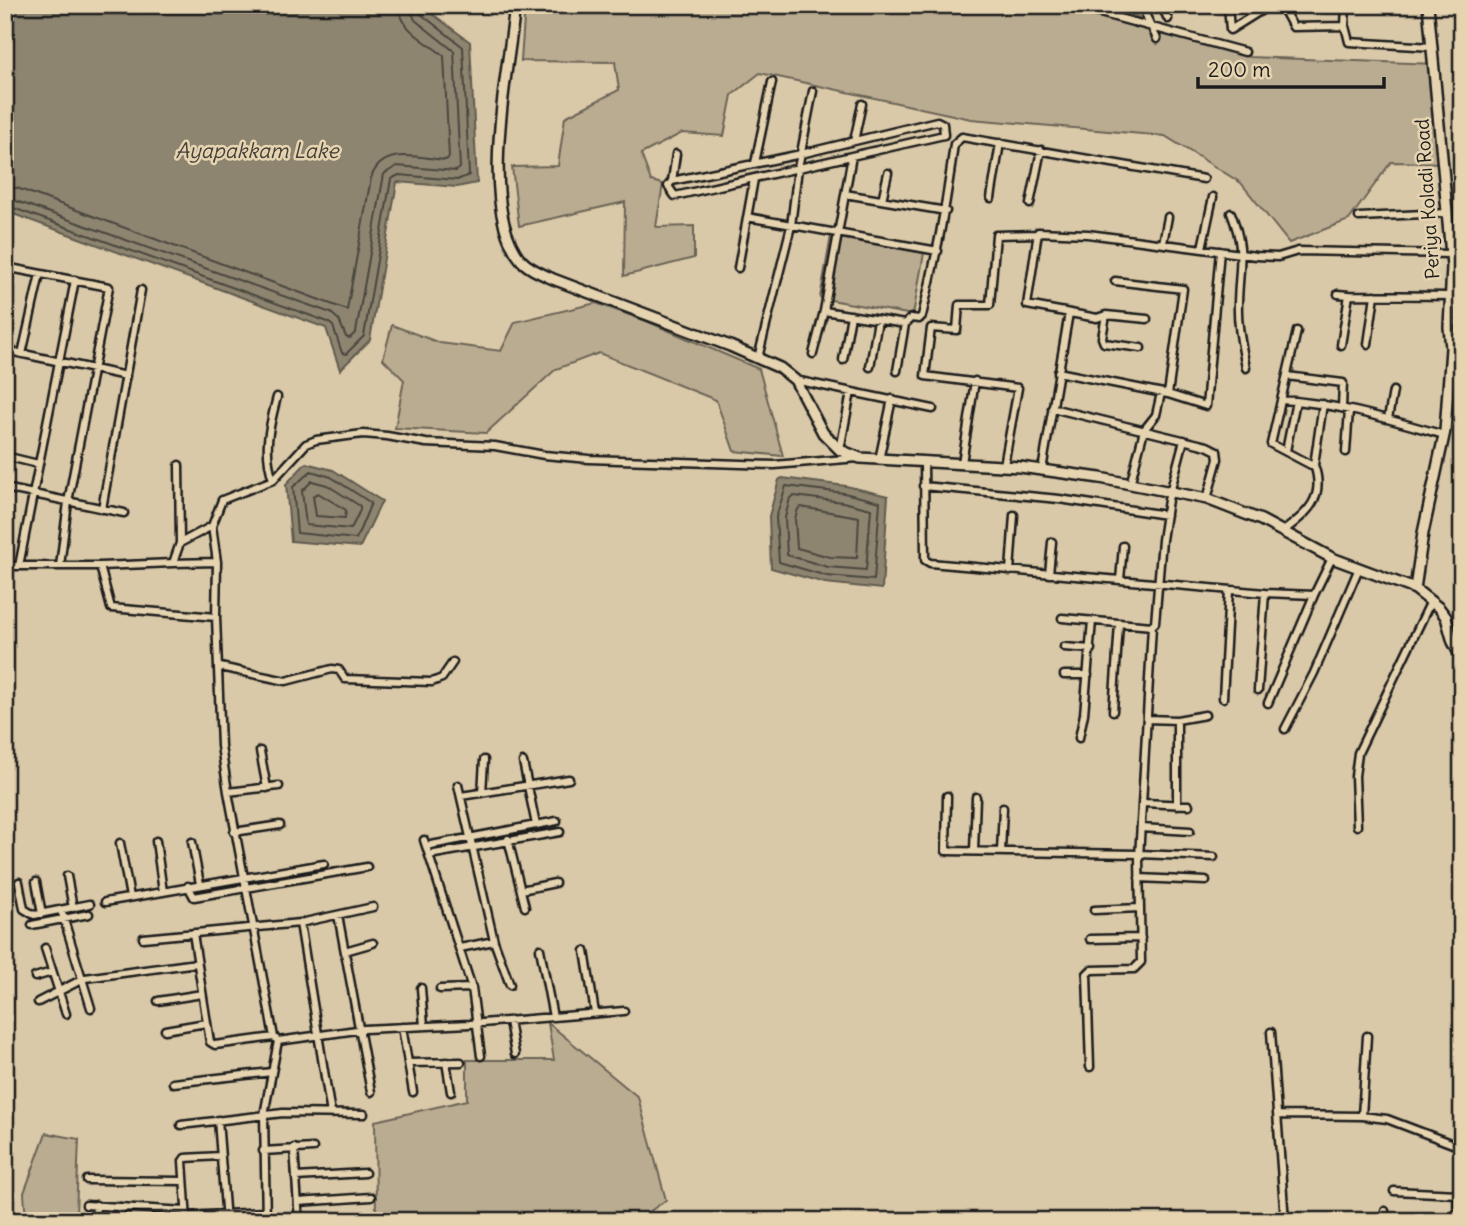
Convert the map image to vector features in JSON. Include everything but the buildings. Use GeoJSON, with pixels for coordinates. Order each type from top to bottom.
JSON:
{"type":"FeatureCollection","features":[{"type":"Feature","properties":{"kind":"main road"},"geometry":{"type":"LineString","coordinates":[[515,5],[503,106],[499,190],[504,223],[512,246],[521,261],[530,268],[780,368],[794,380],[823,433],[840,450],[860,458],[1004,465],[1042,470],[1207,499],[1261,520],[1332,558],[1415,589],[1432,601],[1446,617],[1453,642],[1462,659]]}},
{"type":"Feature","properties":{"kind":"main road","name":"Periya Koladi Road"},"geometry":{"type":"LineString","coordinates":[[1415,589],[1423,533],[1444,435],[1451,348],[1451,254],[1428,5]]}},
{"type":"Feature","properties":{"kind":"main road"},"geometry":{"type":"LineString","coordinates":[[1451,348],[1462,348]]}},
{"type":"Feature","properties":{"kind":"main road"},"geometry":{"type":"LineString","coordinates":[[1462,726],[1462,741]]}},
{"type":"Feature","properties":{"kind":"street"},"geometry":{"type":"LineString","coordinates":[[1070,5],[1245,52]]}},
{"type":"Feature","properties":{"kind":"street"},"geometry":{"type":"LineString","coordinates":[[1141,5],[1157,38]]}},
{"type":"Feature","properties":{"kind":"street"},"geometry":{"type":"LineString","coordinates":[[1161,5],[1168,19]]}},
{"type":"Feature","properties":{"kind":"street"},"geometry":{"type":"LineString","coordinates":[[1228,5],[1230,30],[1270,5]]}},
{"type":"Feature","properties":{"kind":"street"},"geometry":{"type":"LineString","coordinates":[[1281,5],[1293,27],[1345,26]]}},
{"type":"Feature","properties":{"kind":"street"},"geometry":{"type":"LineString","coordinates":[[1346,5],[1345,26],[1347,39],[1351,43],[1433,47]]}},
{"type":"Feature","properties":{"kind":"street"},"geometry":{"type":"LineString","coordinates":[[755,163],[772,82]]}},
{"type":"Feature","properties":{"kind":"street"},"geometry":{"type":"LineString","coordinates":[[758,358],[791,226],[798,168],[813,91]]}},
{"type":"Feature","properties":{"kind":"street"},"geometry":{"type":"LineString","coordinates":[[854,141],[862,104]]}},
{"type":"Feature","properties":{"kind":"street"},"geometry":{"type":"LineString","coordinates":[[672,181],[801,154],[937,121],[943,124],[944,135],[675,196],[668,186],[672,181],[676,154]]}},
{"type":"Feature","properties":{"kind":"street"},"geometry":{"type":"LineString","coordinates":[[897,372],[905,324],[911,318],[915,320],[922,316],[946,211],[955,141],[962,137],[1204,179]]}},
{"type":"Feature","properties":{"kind":"street"},"geometry":{"type":"LineString","coordinates":[[991,198],[1000,143]]}},
{"type":"Feature","properties":{"kind":"street"},"geometry":{"type":"LineString","coordinates":[[1030,204],[1041,150]]}},
{"type":"Feature","properties":{"kind":"street"},"geometry":{"type":"LineString","coordinates":[[813,354],[824,311],[852,156]]}},
{"type":"Feature","properties":{"kind":"street"},"geometry":{"type":"LineString","coordinates":[[883,200],[888,173]]}},
{"type":"Feature","properties":{"kind":"street"},"geometry":{"type":"LineString","coordinates":[[738,268],[754,179]]}},
{"type":"Feature","properties":{"kind":"street"},"geometry":{"type":"LineString","coordinates":[[845,194],[946,211]]}},
{"type":"Feature","properties":{"kind":"street"},"geometry":{"type":"LineString","coordinates":[[1202,248],[1213,197]]}},
{"type":"Feature","properties":{"kind":"street"},"geometry":{"type":"LineString","coordinates":[[1231,213],[1240,236],[1242,254],[1238,305],[1239,331],[1246,368]]}},
{"type":"Feature","properties":{"kind":"street"},"geometry":{"type":"LineString","coordinates":[[1359,216],[1447,213]]}},
{"type":"Feature","properties":{"kind":"street"},"geometry":{"type":"LineString","coordinates":[[747,217],[938,251]]}},
{"type":"Feature","properties":{"kind":"street"},"geometry":{"type":"LineString","coordinates":[[1163,243],[1168,217]]}},
{"type":"Feature","properties":{"kind":"street"},"geometry":{"type":"LineString","coordinates":[[1038,234],[1027,305],[1097,318],[1105,315],[1147,319]]}},
{"type":"Feature","properties":{"kind":"street"},"geometry":{"type":"LineString","coordinates":[[1004,465],[1018,388],[925,376],[931,328],[957,330],[959,305],[990,305],[996,235],[1088,234],[1278,257],[1298,251],[1451,254]]}},
{"type":"Feature","properties":{"kind":"street"},"geometry":{"type":"LineString","coordinates":[[1058,372],[1165,394],[1206,406],[1220,251]]}},
{"type":"Feature","properties":{"kind":"street"},"geometry":{"type":"LineString","coordinates":[[5,267],[109,287],[68,502],[60,566]]}},
{"type":"Feature","properties":{"kind":"street"},"geometry":{"type":"LineString","coordinates":[[22,354],[40,274]]}},
{"type":"Feature","properties":{"kind":"street"},"geometry":{"type":"LineString","coordinates":[[19,566],[75,280]]}},
{"type":"Feature","properties":{"kind":"street"},"geometry":{"type":"LineString","coordinates":[[1115,281],[1183,289],[1165,394],[1156,415],[1144,430],[1130,485]]}},
{"type":"Feature","properties":{"kind":"street"},"geometry":{"type":"LineString","coordinates":[[102,509],[141,290]]}},
{"type":"Feature","properties":{"kind":"street"},"geometry":{"type":"LineString","coordinates":[[1338,295],[1451,296]]}},
{"type":"Feature","properties":{"kind":"street"},"geometry":{"type":"LineString","coordinates":[[1341,345],[1349,295]]}},
{"type":"Feature","properties":{"kind":"street"},"geometry":{"type":"LineString","coordinates":[[1368,344],[1375,295]]}},
{"type":"Feature","properties":{"kind":"street"},"geometry":{"type":"LineString","coordinates":[[824,311],[905,324]]}},
{"type":"Feature","properties":{"kind":"street"},"geometry":{"type":"LineString","coordinates":[[1042,470],[1069,313]]}},
{"type":"Feature","properties":{"kind":"street"},"geometry":{"type":"LineString","coordinates":[[843,360],[851,315]]}},
{"type":"Feature","properties":{"kind":"street"},"geometry":{"type":"LineString","coordinates":[[1105,315],[1102,338],[1104,343],[1141,348]]}},
{"type":"Feature","properties":{"kind":"street"},"geometry":{"type":"LineString","coordinates":[[870,367],[878,320]]}},
{"type":"Feature","properties":{"kind":"street"},"geometry":{"type":"LineString","coordinates":[[1297,331],[1271,444],[1314,465]]}},
{"type":"Feature","properties":{"kind":"street"},"geometry":{"type":"LineString","coordinates":[[5,350],[126,376]]}},
{"type":"Feature","properties":{"kind":"street"},"geometry":{"type":"LineString","coordinates":[[1287,376],[1343,383],[1346,452]]}},
{"type":"Feature","properties":{"kind":"street"},"geometry":{"type":"LineString","coordinates":[[794,380],[933,409]]}},
{"type":"Feature","properties":{"kind":"street"},"geometry":{"type":"LineString","coordinates":[[962,463],[975,381]]}},
{"type":"Feature","properties":{"kind":"street"},"geometry":{"type":"LineString","coordinates":[[840,450],[851,391]]}},
{"type":"Feature","properties":{"kind":"street"},"geometry":{"type":"LineString","coordinates":[[1388,419],[1393,391]]}},
{"type":"Feature","properties":{"kind":"street"},"geometry":{"type":"LineString","coordinates":[[273,481],[267,461],[267,446],[277,397]]}},
{"type":"Feature","properties":{"kind":"street"},"geometry":{"type":"LineString","coordinates":[[879,460],[892,399]]}},
{"type":"Feature","properties":{"kind":"street"},"geometry":{"type":"LineString","coordinates":[[1281,400],[1323,404],[1444,435]]}},
{"type":"Feature","properties":{"kind":"street"},"geometry":{"type":"LineString","coordinates":[[1286,451],[1296,401]]}},
{"type":"Feature","properties":{"kind":"street"},"geometry":{"type":"LineString","coordinates":[[1282,531],[1302,518],[1312,506],[1318,484],[1314,465],[1323,404]]}},
{"type":"Feature","properties":{"kind":"street"},"geometry":{"type":"LineString","coordinates":[[1052,408],[1207,446],[1219,454],[1207,499]]}},
{"type":"Feature","properties":{"kind":"street"},"geometry":{"type":"LineString","coordinates":[[267,1221],[264,1115],[276,1039],[234,832],[221,746],[216,617],[217,562],[212,526],[222,500],[273,481],[306,444],[316,440],[363,434],[426,443],[495,446],[544,455],[589,459],[774,465],[860,458]]}},
{"type":"Feature","properties":{"kind":"street"},"geometry":{"type":"LineString","coordinates":[[1090,1067],[1087,974],[1091,970],[1134,969],[1141,962],[1139,854],[1152,626],[1155,623],[1166,515],[1184,440]]}},
{"type":"Feature","properties":{"kind":"street"},"geometry":{"type":"LineString","coordinates":[[5,456],[38,464]]}},
{"type":"Feature","properties":{"kind":"street"},"geometry":{"type":"LineString","coordinates":[[924,461],[925,560],[937,565],[1314,595]]}},
{"type":"Feature","properties":{"kind":"street"},"geometry":{"type":"LineString","coordinates":[[173,563],[180,543],[179,464]]}},
{"type":"Feature","properties":{"kind":"street"},"geometry":{"type":"LineString","coordinates":[[923,485],[1059,499],[1166,515]]}},
{"type":"Feature","properties":{"kind":"street"},"geometry":{"type":"LineString","coordinates":[[5,488],[124,513]]}},
{"type":"Feature","properties":{"kind":"street"},"geometry":{"type":"LineString","coordinates":[[1010,571],[1014,516]]}},
{"type":"Feature","properties":{"kind":"street"},"geometry":{"type":"LineString","coordinates":[[180,543],[212,526]]}},
{"type":"Feature","properties":{"kind":"street"},"geometry":{"type":"LineString","coordinates":[[1049,574],[1052,542]]}},
{"type":"Feature","properties":{"kind":"street"},"geometry":{"type":"LineString","coordinates":[[1120,580],[1123,546]]}},
{"type":"Feature","properties":{"kind":"street"},"geometry":{"type":"LineString","coordinates":[[1268,704],[1332,558]]}},
{"type":"Feature","properties":{"kind":"street"},"geometry":{"type":"LineString","coordinates":[[5,566],[217,562]]}},
{"type":"Feature","properties":{"kind":"street"},"geometry":{"type":"LineString","coordinates":[[100,566],[111,608],[216,617]]}},
{"type":"Feature","properties":{"kind":"street"},"geometry":{"type":"LineString","coordinates":[[1285,729],[1314,673],[1359,568]]}},
{"type":"Feature","properties":{"kind":"street"},"geometry":{"type":"LineString","coordinates":[[1223,698],[1229,590]]}},
{"type":"Feature","properties":{"kind":"street"},"geometry":{"type":"LineString","coordinates":[[1258,690],[1265,593]]}},
{"type":"Feature","properties":{"kind":"street"},"geometry":{"type":"LineString","coordinates":[[1357,826],[1355,776],[1358,753],[1432,601]]}},
{"type":"Feature","properties":{"kind":"street"},"geometry":{"type":"LineString","coordinates":[[1062,618],[1152,626]]}},
{"type":"Feature","properties":{"kind":"street"},"geometry":{"type":"LineString","coordinates":[[1079,738],[1092,621]]}},
{"type":"Feature","properties":{"kind":"street"},"geometry":{"type":"LineString","coordinates":[[1113,711],[1119,624]]}},
{"type":"Feature","properties":{"kind":"street"},"geometry":{"type":"LineString","coordinates":[[1064,648],[1091,649]]}},
{"type":"Feature","properties":{"kind":"street"},"geometry":{"type":"LineString","coordinates":[[220,667],[286,681],[332,669],[339,670],[345,678],[424,683],[442,678],[453,662]]}},
{"type":"Feature","properties":{"kind":"street"},"geometry":{"type":"LineString","coordinates":[[1064,676],[1088,675]]}},
{"type":"Feature","properties":{"kind":"street"},"geometry":{"type":"LineString","coordinates":[[1147,719],[1177,720],[1205,715]]}},
{"type":"Feature","properties":{"kind":"street"},"geometry":{"type":"LineString","coordinates":[[1177,720],[1177,805]]}},
{"type":"Feature","properties":{"kind":"street"},"geometry":{"type":"LineString","coordinates":[[260,751],[267,788]]}},
{"type":"Feature","properties":{"kind":"street"},"geometry":{"type":"LineString","coordinates":[[482,793],[484,760]]}},
{"type":"Feature","properties":{"kind":"street"},"geometry":{"type":"LineString","coordinates":[[523,762],[536,825]]}},
{"type":"Feature","properties":{"kind":"street"},"geometry":{"type":"LineString","coordinates":[[461,796],[569,779]]}},
{"type":"Feature","properties":{"kind":"street"},"geometry":{"type":"LineString","coordinates":[[458,785],[494,941],[510,985]]}},
{"type":"Feature","properties":{"kind":"street"},"geometry":{"type":"LineString","coordinates":[[228,792],[279,786]]}},
{"type":"Feature","properties":{"kind":"street"},"geometry":{"type":"LineString","coordinates":[[947,796],[946,851],[1214,857]]}},
{"type":"Feature","properties":{"kind":"street"},"geometry":{"type":"LineString","coordinates":[[974,851],[976,797]]}},
{"type":"Feature","properties":{"kind":"street"},"geometry":{"type":"LineString","coordinates":[[1143,803],[1189,806]]}},
{"type":"Feature","properties":{"kind":"street"},"geometry":{"type":"LineString","coordinates":[[1001,852],[1003,808]]}},
{"type":"Feature","properties":{"kind":"street"},"geometry":{"type":"LineString","coordinates":[[481,1056],[472,988],[426,843],[557,821]]}},
{"type":"Feature","properties":{"kind":"street"},"geometry":{"type":"LineString","coordinates":[[234,832],[280,825]]}},
{"type":"Feature","properties":{"kind":"street"},"geometry":{"type":"LineString","coordinates":[[1141,828],[1190,831]]}},
{"type":"Feature","properties":{"kind":"street"},"geometry":{"type":"LineString","coordinates":[[506,831],[525,907]]}},
{"type":"Feature","properties":{"kind":"street"},"geometry":{"type":"LineString","coordinates":[[429,855],[560,832]]}},
{"type":"Feature","properties":{"kind":"street"},"geometry":{"type":"LineString","coordinates":[[156,841],[163,892]]}},
{"type":"Feature","properties":{"kind":"street"},"geometry":{"type":"LineString","coordinates":[[192,842],[200,884]]}},
{"type":"Feature","properties":{"kind":"street"},"geometry":{"type":"LineString","coordinates":[[120,843],[130,897]]}},
{"type":"Feature","properties":{"kind":"street"},"geometry":{"type":"LineString","coordinates":[[105,902],[324,864]]}},
{"type":"Feature","properties":{"kind":"street"},"geometry":{"type":"LineString","coordinates":[[188,886],[194,897],[367,867]]}},
{"type":"Feature","properties":{"kind":"street"},"geometry":{"type":"LineString","coordinates":[[67,876],[73,908]]}},
{"type":"Feature","properties":{"kind":"street"},"geometry":{"type":"LineString","coordinates":[[1139,878],[1206,881]]}},
{"type":"Feature","properties":{"kind":"street"},"geometry":{"type":"LineString","coordinates":[[19,882],[24,909],[34,915],[90,904]]}},
{"type":"Feature","properties":{"kind":"street"},"geometry":{"type":"LineString","coordinates":[[36,882],[42,914]]}},
{"type":"Feature","properties":{"kind":"street"},"geometry":{"type":"LineString","coordinates":[[521,890],[555,883]]}},
{"type":"Feature","properties":{"kind":"street"},"geometry":{"type":"LineString","coordinates":[[143,938],[300,923],[373,907]]}},
{"type":"Feature","properties":{"kind":"street"},"geometry":{"type":"LineString","coordinates":[[1094,910],[1140,908]]}},
{"type":"Feature","properties":{"kind":"street"},"geometry":{"type":"LineString","coordinates":[[61,910],[91,1008]]}},
{"type":"Feature","properties":{"kind":"street"},"geometry":{"type":"LineString","coordinates":[[32,925],[89,914]]}},
{"type":"Feature","properties":{"kind":"street"},"geometry":{"type":"LineString","coordinates":[[338,915],[371,1092]]}},
{"type":"Feature","properties":{"kind":"street"},"geometry":{"type":"LineString","coordinates":[[300,923],[331,1114]]}},
{"type":"Feature","properties":{"kind":"street"},"geometry":{"type":"LineString","coordinates":[[192,933],[206,1023],[210,1042],[215,1045],[360,1030],[477,1024],[624,1011]]}},
{"type":"Feature","properties":{"kind":"street"},"geometry":{"type":"LineString","coordinates":[[1090,939],[1141,937]]}},
{"type":"Feature","properties":{"kind":"street"},"geometry":{"type":"LineString","coordinates":[[460,948],[494,941]]}},
{"type":"Feature","properties":{"kind":"street"},"geometry":{"type":"LineString","coordinates":[[345,951],[373,943]]}},
{"type":"Feature","properties":{"kind":"street"},"geometry":{"type":"LineString","coordinates":[[45,948],[66,1014]]}},
{"type":"Feature","properties":{"kind":"street"},"geometry":{"type":"LineString","coordinates":[[540,949],[553,1017]]}},
{"type":"Feature","properties":{"kind":"street"},"geometry":{"type":"LineString","coordinates":[[585,951],[596,1013]]}},
{"type":"Feature","properties":{"kind":"street"},"geometry":{"type":"LineString","coordinates":[[38,1002],[81,980],[197,963]]}},
{"type":"Feature","properties":{"kind":"street"},"geometry":{"type":"LineString","coordinates":[[35,977],[52,972]]}},
{"type":"Feature","properties":{"kind":"street"},"geometry":{"type":"LineString","coordinates":[[421,988],[424,1026]]}},
{"type":"Feature","properties":{"kind":"street"},"geometry":{"type":"LineString","coordinates":[[440,989],[472,988]]}},
{"type":"Feature","properties":{"kind":"street"},"geometry":{"type":"LineString","coordinates":[[158,1001],[202,994]]}},
{"type":"Feature","properties":{"kind":"street"},"geometry":{"type":"LineString","coordinates":[[509,1021],[515,1054]]}},
{"type":"Feature","properties":{"kind":"street"},"geometry":{"type":"LineString","coordinates":[[164,1030],[206,1023]]}},
{"type":"Feature","properties":{"kind":"street"},"geometry":{"type":"LineString","coordinates":[[402,1027],[413,1092]]}},
{"type":"Feature","properties":{"kind":"street"},"geometry":{"type":"LineString","coordinates":[[1271,1032],[1285,1221]]}},
{"type":"Feature","properties":{"kind":"street"},"geometry":{"type":"LineString","coordinates":[[1362,1116],[1367,1036]]}},
{"type":"Feature","properties":{"kind":"street"},"geometry":{"type":"LineString","coordinates":[[446,1062],[451,1092]]}},
{"type":"Feature","properties":{"kind":"street"},"geometry":{"type":"LineString","coordinates":[[408,1063],[461,1062]]}},
{"type":"Feature","properties":{"kind":"street"},"geometry":{"type":"LineString","coordinates":[[173,1083],[272,1072]]}},
{"type":"Feature","properties":{"kind":"street"},"geometry":{"type":"LineString","coordinates":[[181,1125],[283,1113],[364,1114]]}},
{"type":"Feature","properties":{"kind":"street"},"geometry":{"type":"LineString","coordinates":[[1278,1115],[1387,1119],[1460,1146],[1458,1221]]}},
{"type":"Feature","properties":{"kind":"street"},"geometry":{"type":"LineString","coordinates":[[218,1121],[226,1218]]}},
{"type":"Feature","properties":{"kind":"street"},"geometry":{"type":"LineString","coordinates":[[294,1148],[299,1221]]}},
{"type":"Feature","properties":{"kind":"street"},"geometry":{"type":"LineString","coordinates":[[263,1151],[313,1148]]}},
{"type":"Feature","properties":{"kind":"street"},"geometry":{"type":"LineString","coordinates":[[186,1216],[183,1161],[185,1158],[220,1156]]}},
{"type":"Feature","properties":{"kind":"street"},"geometry":{"type":"LineString","coordinates":[[296,1177],[365,1173]]}},
{"type":"Feature","properties":{"kind":"street"},"geometry":{"type":"LineString","coordinates":[[87,1180],[184,1181]]}},
{"type":"Feature","properties":{"kind":"street"},"geometry":{"type":"LineString","coordinates":[[1394,1191],[1458,1194]]}},
{"type":"Feature","properties":{"kind":"street"},"geometry":{"type":"LineString","coordinates":[[298,1202],[371,1198]]}},
{"type":"Feature","properties":{"kind":"street"},"geometry":{"type":"LineString","coordinates":[[86,1205],[226,1218],[265,1212]]}},
{"type":"Feature","properties":{"kind":"street"},"geometry":{"type":"LineString","coordinates":[[96,1205],[96,1221]]}},
{"type":"Feature","properties":{"kind":"street"},"geometry":{"type":"LineString","coordinates":[[120,1221],[121,1207]]}},
{"type":"Feature","properties":{"kind":"street"},"geometry":{"type":"LineString","coordinates":[[1384,1221],[1385,1211]]}},
{"type":"Feature","properties":{"kind":"shaded area"},"geometry":{"type":"Polygon","coordinates":[[[525,5],[1105,5],[1250,57],[1436,64],[1442,163],[1391,162],[1349,220],[1289,243],[1241,183],[1165,136],[971,119],[760,73],[732,95],[724,136],[682,133],[641,154],[651,181],[663,184],[656,227],[694,226],[694,258],[624,276],[625,202],[519,226],[512,167],[558,166],[565,117],[619,90],[615,62],[521,61],[525,5]]]}},
{"type":"Feature","properties":{"kind":"shaded area"},"geometry":{"type":"Polygon","coordinates":[[[831,236],[924,253],[913,315],[820,298],[831,236]]]}},
{"type":"Feature","properties":{"kind":"shaded area"},"geometry":{"type":"Polygon","coordinates":[[[596,303],[759,369],[783,456],[734,451],[716,400],[599,353],[556,369],[486,433],[395,428],[404,380],[383,359],[392,325],[440,343],[501,351],[515,322],[596,303]]]}},
{"type":"Feature","properties":{"kind":"shaded area"},"geometry":{"type":"Polygon","coordinates":[[[548,1023],[638,1097],[666,1200],[636,1221],[376,1221],[375,1121],[467,1100],[467,1060],[554,1060],[548,1023]]]}},
{"type":"Feature","properties":{"kind":"shaded area"},"geometry":{"type":"Polygon","coordinates":[[[46,1133],[79,1139],[76,1215],[176,1210],[177,1221],[26,1221],[24,1193],[46,1133]]]}},
{"type":"Feature","properties":{"kind":"water","name":"Ayapakkam Lake"},"geometry":{"type":"Polygon","coordinates":[[[5,5],[424,5],[470,42],[477,183],[457,187],[397,182],[370,340],[340,370],[326,328],[5,211],[5,5]]]}},
{"type":"Feature","properties":{"kind":"water"},"geometry":{"type":"Polygon","coordinates":[[[306,463],[333,470],[382,501],[360,547],[291,541],[286,484],[306,463]]]}},
{"type":"Feature","properties":{"kind":"water"},"geometry":{"type":"Polygon","coordinates":[[[782,478],[846,486],[888,496],[882,589],[825,583],[771,568],[769,516],[779,480],[782,478]]]}}]}
